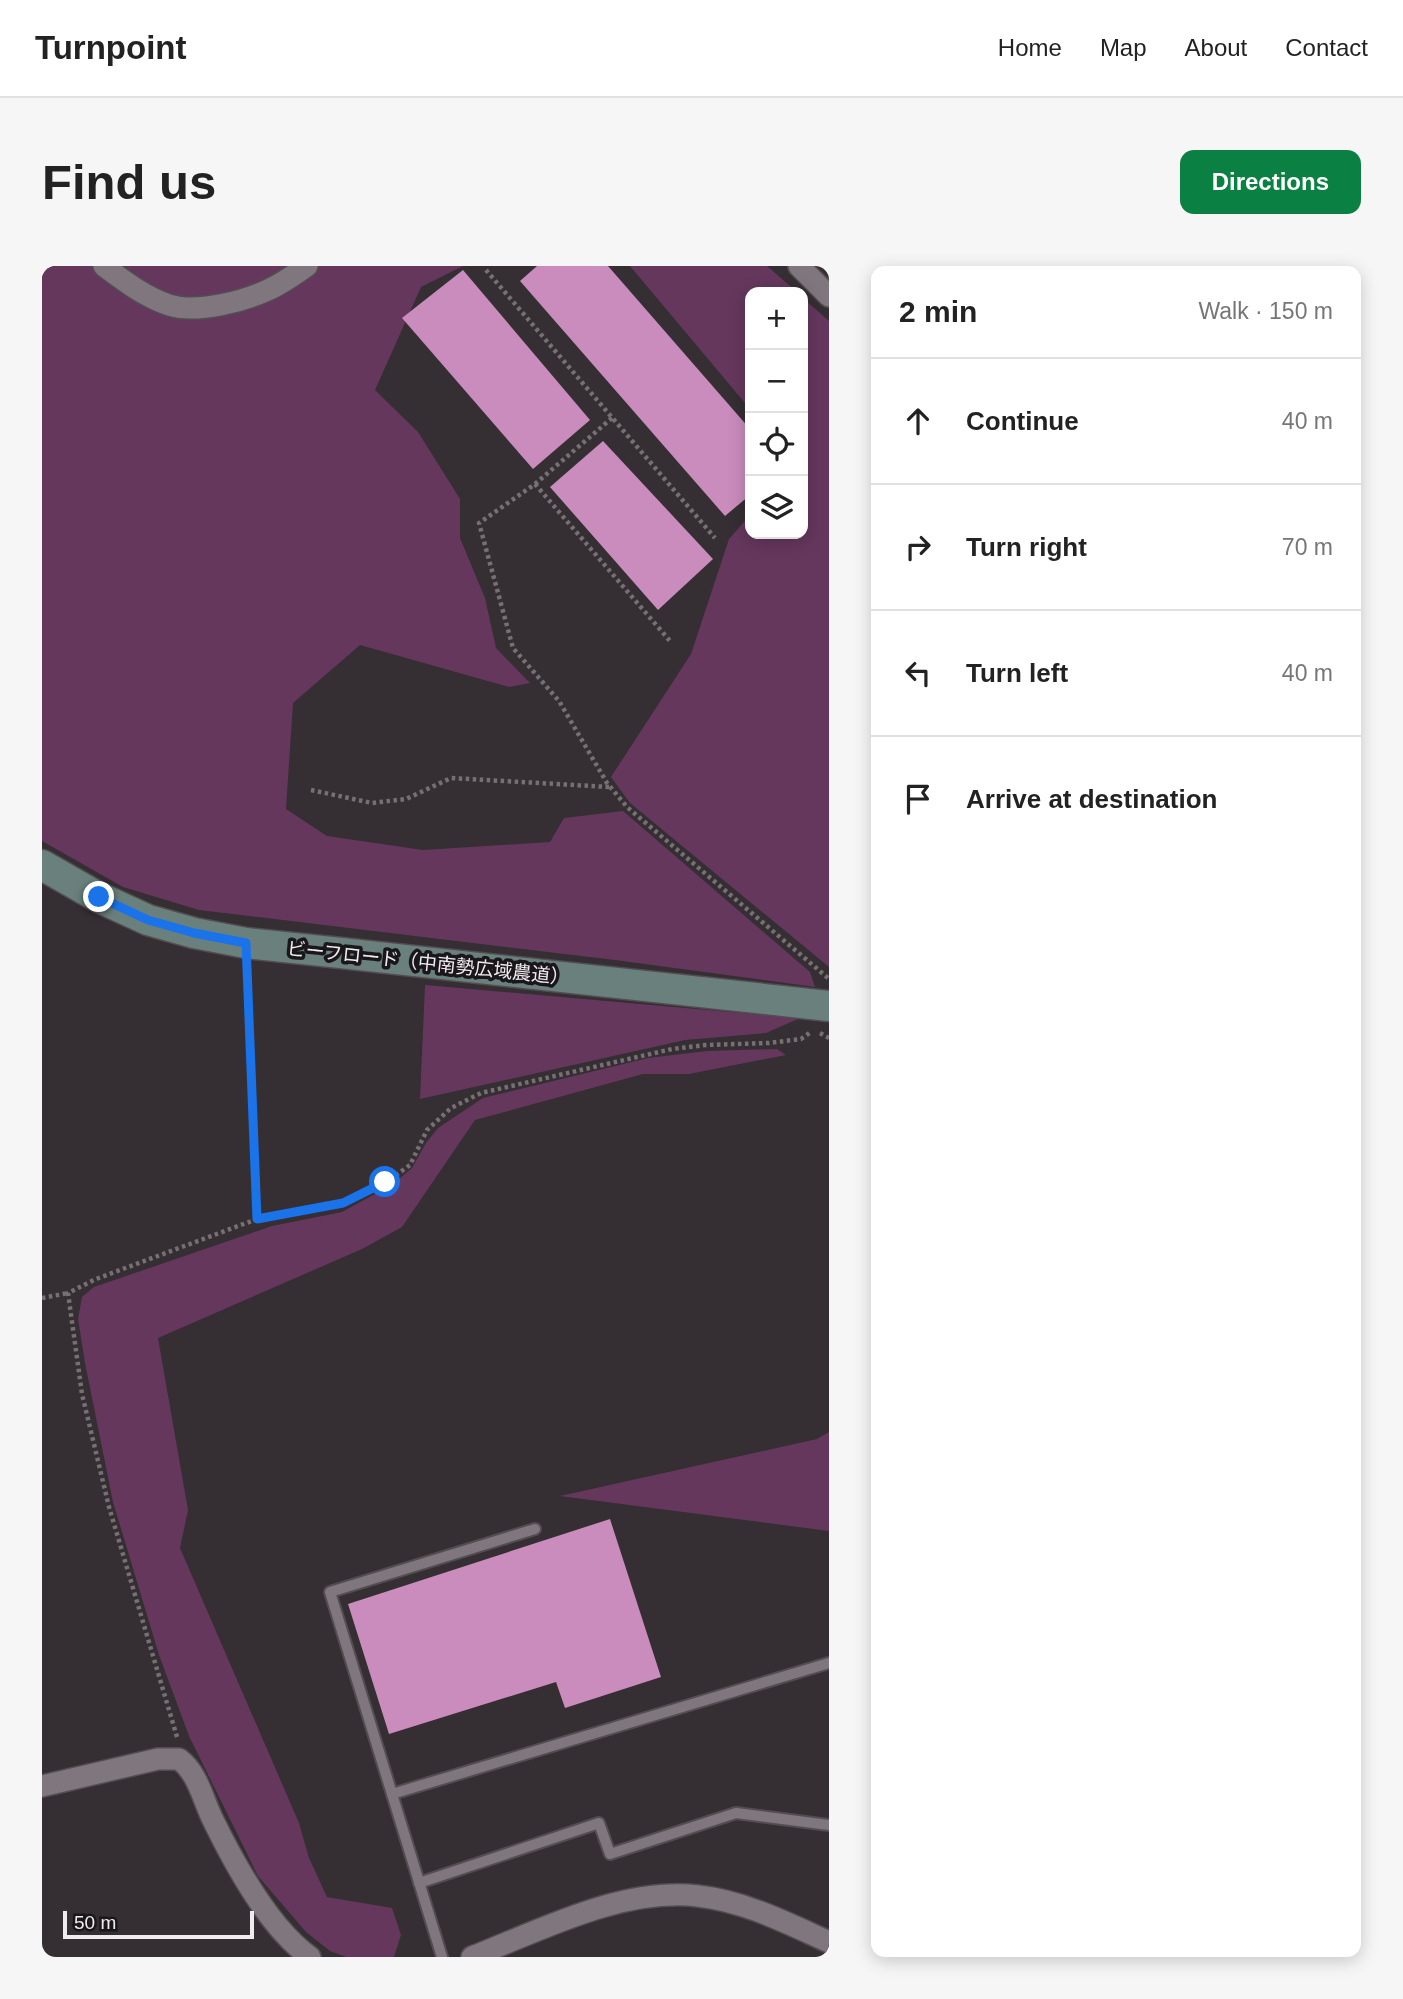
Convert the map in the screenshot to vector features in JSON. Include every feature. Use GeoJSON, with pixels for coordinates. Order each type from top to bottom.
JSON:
{"type":"FeatureCollection","features":[{"type":"Feature","properties":{"kind":"street"},"geometry":{"type":"LineString","coordinates":[[104,266],[142,293],[171,306],[204,307],[236,301],[270,289],[307,266]]}},
{"type":"Feature","properties":{"kind":"street"},"geometry":{"type":"LineString","coordinates":[[799,266],[829,296]]}},
{"type":"Feature","properties":{"kind":"street","name":"ビーフロード（中南勢広域農道）"},"geometry":{"type":"LineString","coordinates":[[42,865],[99,897],[148,920],[194,933],[246,943],[822,1017]]}},
{"type":"Feature","properties":{"kind":"street"},"geometry":{"type":"LineString","coordinates":[[42,1786],[158,1759],[179,1759],[193,1775],[230,1854],[259,1899],[281,1930],[310,1957]]}},
{"type":"Feature","properties":{"kind":"street"},"geometry":{"type":"LineString","coordinates":[[472,1957],[599,1908],[626,1899],[656,1894],[699,1896],[755,1909],[829,1942]]}},
{"type":"Feature","properties":{"kind":"lane"},"geometry":{"type":"LineString","coordinates":[[442,1957],[330,1592],[535,1529]]}},
{"type":"Feature","properties":{"kind":"lane"},"geometry":{"type":"LineString","coordinates":[[392,1794],[829,1663]]}},
{"type":"Feature","properties":{"kind":"lane"},"geometry":{"type":"LineString","coordinates":[[419,1883],[599,1823],[610,1854],[736,1813],[829,1825]]}},
{"type":"Feature","properties":{"kind":"path"},"geometry":{"type":"LineString","coordinates":[[486,270],[715,538]]}},
{"type":"Feature","properties":{"kind":"path"},"geometry":{"type":"LineString","coordinates":[[612,418],[535,484],[479,523],[513,649],[559,701],[610,787],[627,807],[829,979]]}},
{"type":"Feature","properties":{"kind":"path"},"geometry":{"type":"LineString","coordinates":[[535,484],[670,641]]}},
{"type":"Feature","properties":{"kind":"path"},"geometry":{"type":"LineString","coordinates":[[311,790],[372,803],[406,799],[451,778],[610,787]]}},
{"type":"Feature","properties":{"kind":"path"},"geometry":{"type":"LineString","coordinates":[[246,943],[257,1219]]}},
{"type":"Feature","properties":{"kind":"path"},"geometry":{"type":"LineString","coordinates":[[42,1298],[68,1293],[96,1279],[257,1219],[343,1203],[385,1182],[410,1165],[426,1130],[451,1108],[481,1093],[672,1049],[801,1039],[822,1017]]}},
{"type":"Feature","properties":{"kind":"path"},"geometry":{"type":"LineString","coordinates":[[68,1293],[82,1394],[109,1507],[178,1739],[179,1759]]}},
{"type":"Feature","properties":{"kind":"shaded area"},"geometry":{"type":"Polygon","coordinates":[[[42,266],[463,266],[421,287],[375,390],[418,432],[460,499],[460,538],[485,598],[496,648],[530,683],[509,687],[360,645],[293,703],[286,809],[327,836],[423,850],[550,842],[564,818],[623,811],[810,972],[815,987],[199,910],[123,887],[42,841],[42,266]]]}},
{"type":"Feature","properties":{"kind":"shaded area"},"geometry":{"type":"Polygon","coordinates":[[[630,266],[767,266],[791,287],[745,287],[745,403],[630,266]]]}},
{"type":"Feature","properties":{"kind":"shaded area"},"geometry":{"type":"Polygon","coordinates":[[[808,302],[829,321],[829,967],[630,803],[611,777],[691,654],[729,539],[745,521],[745,539],[808,539],[808,302]]]}},
{"type":"Feature","properties":{"kind":"shaded area"},"geometry":{"type":"Polygon","coordinates":[[[425,985],[798,1019],[766,1033],[685,1040],[420,1099],[425,985]]]}},
{"type":"Feature","properties":{"kind":"shaded area"},"geometry":{"type":"Polygon","coordinates":[[[777,1049],[786,1055],[689,1074],[643,1074],[475,1120],[402,1227],[362,1249],[158,1338],[188,1510],[180,1548],[299,1823],[309,1858],[327,1897],[392,1908],[401,1935],[394,1957],[346,1957],[330,1951],[306,1932],[258,1876],[189,1736],[159,1655],[113,1502],[78,1319],[82,1297],[94,1287],[272,1226],[342,1212],[393,1184],[412,1168],[438,1128],[483,1098],[648,1058],[707,1051],[777,1049]]]}},
{"type":"Feature","properties":{"kind":"shaded area"},"geometry":{"type":"Polygon","coordinates":[[[829,1432],[829,1531],[560,1496],[817,1439],[829,1432]]]}},
{"type":"Feature","properties":{"kind":"building"},"geometry":{"type":"Polygon","coordinates":[[[537,266],[608,266],[745,423],[745,499],[725,516],[520,281],[537,266]]]}},
{"type":"Feature","properties":{"kind":"building"},"geometry":{"type":"Polygon","coordinates":[[[463,270],[590,420],[533,469],[402,318],[463,270]]]}},
{"type":"Feature","properties":{"kind":"building"},"geometry":{"type":"Polygon","coordinates":[[[603,441],[713,559],[658,610],[550,487],[603,441]]]}},
{"type":"Feature","properties":{"kind":"building"},"geometry":{"type":"Polygon","coordinates":[[[610,1519],[661,1677],[565,1708],[556,1682],[389,1734],[348,1604],[610,1519]]]}},
{"type":"Feature","properties":{"kind":"route"},"geometry":{"type":"LineString","coordinates":[[99,897],[148,920],[194,933],[246,943],[257,1219],[343,1203],[385,1182]]}}]}
